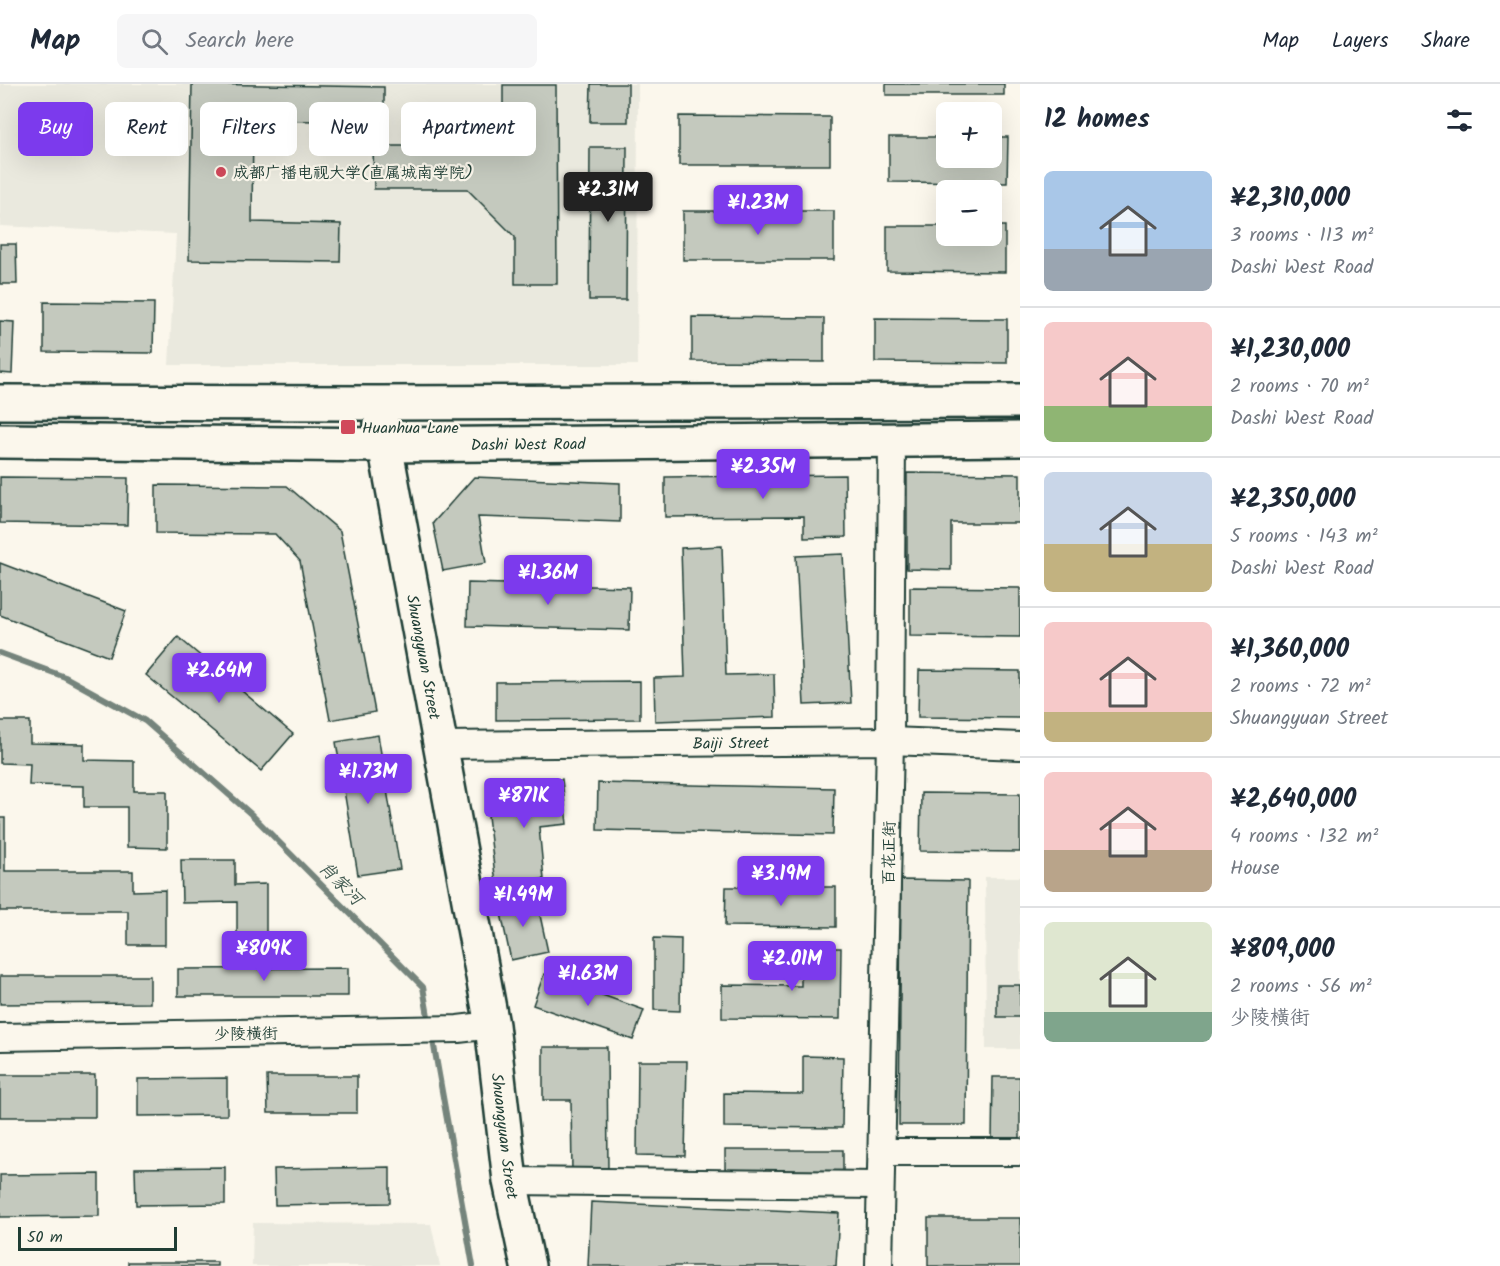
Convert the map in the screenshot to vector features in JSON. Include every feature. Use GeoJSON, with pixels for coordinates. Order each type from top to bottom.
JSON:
{"type":"FeatureCollection","features":[{"type":"Feature","properties":{"kind":"main road"},"geometry":{"type":"LineString","coordinates":[[0,402],[1020,402]]}},
{"type":"Feature","properties":{"kind":"main road","name":"Shuangyuan Street"},"geometry":{"type":"LineString","coordinates":[[378,403],[492,1025],[510,1181],[528,1266]]}},
{"type":"Feature","properties":{"kind":"main road","name":"Dashi West Road"},"geometry":{"type":"LineString","coordinates":[[0,441],[385,445],[1020,439]]}},
{"type":"Feature","properties":{"kind":"street","name":"百花正街"},"geometry":{"type":"LineString","coordinates":[[879,1266],[890,741],[892,439]]}},
{"type":"Feature","properties":{"kind":"street","name":"Baiji Street"},"geometry":{"type":"LineString","coordinates":[[441,745],[890,741],[1020,746]]}},
{"type":"Feature","properties":{"kind":"street","name":"少陵横街"},"geometry":{"type":"LineString","coordinates":[[0,1037],[458,1029],[492,1025]]}},
{"type":"Feature","properties":{"kind":"street"},"geometry":{"type":"LineString","coordinates":[[882,1152],[1020,1152]]}},
{"type":"Feature","properties":{"kind":"street"},"geometry":{"type":"LineString","coordinates":[[510,1181],[880,1185]]}},
{"type":"Feature","properties":{"kind":"shaded area"},"geometry":{"type":"Polygon","coordinates":[[[0,84],[638,84],[637,365],[169,365],[176,234],[0,226],[0,84]]]}},
{"type":"Feature","properties":{"kind":"shaded area"},"geometry":{"type":"Polygon","coordinates":[[[985,877],[1020,877],[1020,1049],[986,1049],[985,877]]]}},
{"type":"Feature","properties":{"kind":"shaded area"},"geometry":{"type":"Polygon","coordinates":[[[253,1223],[431,1224],[440,1266],[252,1266],[253,1223]]]}},
{"type":"Feature","properties":{"kind":"building","name":"成都广播电视大学(直属城南学院)"},"geometry":{"type":"Polygon","coordinates":[[[192,84],[384,87],[384,102],[309,102],[309,121],[297,121],[297,102],[200,102],[200,156],[253,156],[252,222],[341,224],[340,262],[189,260],[192,84]]]}},
{"type":"Feature","properties":{"kind":"building"},"geometry":{"type":"Polygon","coordinates":[[[591,84],[628,84],[628,122],[590,122],[591,84]]]}},
{"type":"Feature","properties":{"kind":"building"},"geometry":{"type":"Polygon","coordinates":[[[886,84],[1004,84],[1004,95],[886,95],[886,84]]]}},
{"type":"Feature","properties":{"kind":"building"},"geometry":{"type":"Polygon","coordinates":[[[503,85],[556,85],[557,284],[515,284],[515,237],[467,189],[374,189],[373,156],[389,156],[389,146],[401,146],[401,156],[536,156],[536,102],[503,102],[503,85]]]}},
{"type":"Feature","properties":{"kind":"building"},"geometry":{"type":"Polygon","coordinates":[[[679,116],[830,117],[830,165],[679,165],[679,116]]]}},
{"type":"Feature","properties":{"kind":"building"},"geometry":{"type":"Polygon","coordinates":[[[889,137],[936,137],[936,168],[1002,168],[1002,137],[1008,137],[1007,183],[1002,183],[1002,180],[889,182],[889,137]]]}},
{"type":"Feature","properties":{"kind":"building"},"geometry":{"type":"Polygon","coordinates":[[[590,147],[627,147],[626,300],[589,300],[590,147]]]}},
{"type":"Feature","properties":{"kind":"building"},"geometry":{"type":"Polygon","coordinates":[[[683,211],[834,211],[834,260],[683,260],[683,211]]]}},
{"type":"Feature","properties":{"kind":"building"},"geometry":{"type":"Polygon","coordinates":[[[887,226],[936,226],[936,246],[1002,246],[1002,226],[1005,226],[1005,272],[887,271],[887,226]]]}},
{"type":"Feature","properties":{"kind":"building"},"geometry":{"type":"Polygon","coordinates":[[[0,244],[16,244],[17,284],[0,284],[0,244]]]}},
{"type":"Feature","properties":{"kind":"building"},"geometry":{"type":"Polygon","coordinates":[[[44,302],[154,303],[153,353],[44,352],[44,302]]]}},
{"type":"Feature","properties":{"kind":"building"},"geometry":{"type":"Polygon","coordinates":[[[692,317],[824,318],[824,362],[692,361],[692,317]]]}},
{"type":"Feature","properties":{"kind":"building"},"geometry":{"type":"Polygon","coordinates":[[[875,318],[1007,319],[1007,363],[875,362],[875,318]]]}},
{"type":"Feature","properties":{"kind":"building"},"geometry":{"type":"Polygon","coordinates":[[[0,321],[14,322],[12,374],[0,373],[0,321]]]}},
{"type":"Feature","properties":{"kind":"building"},"geometry":{"type":"Polygon","coordinates":[[[907,473],[1020,474],[1020,523],[951,523],[951,570],[907,569],[907,473]]]}},
{"type":"Feature","properties":{"kind":"building"},"geometry":{"type":"Polygon","coordinates":[[[845,475],[846,537],[804,538],[804,516],[665,517],[665,477],[845,475]]]}},
{"type":"Feature","properties":{"kind":"building"},"geometry":{"type":"Polygon","coordinates":[[[0,477],[128,478],[127,525],[0,523],[0,477]]]}},
{"type":"Feature","properties":{"kind":"building"},"geometry":{"type":"Polygon","coordinates":[[[474,477],[620,483],[620,522],[478,517],[486,563],[443,571],[433,523],[474,477]]]}},
{"type":"Feature","properties":{"kind":"building"},"geometry":{"type":"Polygon","coordinates":[[[156,485],[287,486],[340,531],[375,712],[330,720],[300,561],[275,534],[156,533],[156,485]]]}},
{"type":"Feature","properties":{"kind":"building"},"geometry":{"type":"Polygon","coordinates":[[[722,546],[726,675],[774,674],[775,717],[655,721],[654,678],[685,677],[681,548],[722,546]]]}},
{"type":"Feature","properties":{"kind":"building"},"geometry":{"type":"Polygon","coordinates":[[[843,554],[851,703],[804,705],[796,556],[843,554]]]}},
{"type":"Feature","properties":{"kind":"building"},"geometry":{"type":"Polygon","coordinates":[[[0,563],[126,611],[109,657],[0,615],[0,563]]]}},
{"type":"Feature","properties":{"kind":"building"},"geometry":{"type":"Polygon","coordinates":[[[468,583],[630,587],[629,630],[467,626],[468,583]]]}},
{"type":"Feature","properties":{"kind":"building"},"geometry":{"type":"Polygon","coordinates":[[[910,587],[1020,588],[1020,637],[910,636],[910,587]]]}},
{"type":"Feature","properties":{"kind":"building"},"geometry":{"type":"Polygon","coordinates":[[[178,637],[293,734],[261,771],[146,675],[178,637]]]}},
{"type":"Feature","properties":{"kind":"building"},"geometry":{"type":"Polygon","coordinates":[[[919,670],[1020,671],[1020,718],[918,717],[919,670]]]}},
{"type":"Feature","properties":{"kind":"building"},"geometry":{"type":"Polygon","coordinates":[[[640,681],[640,719],[496,720],[496,682],[640,681]]]}},
{"type":"Feature","properties":{"kind":"building"},"geometry":{"type":"Polygon","coordinates":[[[0,721],[30,721],[30,743],[84,744],[84,760],[134,761],[134,791],[167,791],[167,848],[127,847],[127,807],[84,807],[84,786],[29,785],[30,764],[0,763],[0,721]]]}},
{"type":"Feature","properties":{"kind":"building"},"geometry":{"type":"Polygon","coordinates":[[[378,735],[400,869],[358,875],[336,742],[378,735]]]}},
{"type":"Feature","properties":{"kind":"building"},"geometry":{"type":"Polygon","coordinates":[[[562,779],[567,824],[539,827],[544,879],[496,884],[488,816],[511,785],[562,779]]]}},
{"type":"Feature","properties":{"kind":"building"},"geometry":{"type":"Polygon","coordinates":[[[598,783],[834,788],[833,835],[597,830],[598,783]]]}},
{"type":"Feature","properties":{"kind":"building"},"geometry":{"type":"Polygon","coordinates":[[[921,793],[1020,794],[1020,852],[920,851],[921,793]]]}},
{"type":"Feature","properties":{"kind":"building"},"geometry":{"type":"Polygon","coordinates":[[[0,818],[5,818],[5,871],[133,871],[133,891],[165,890],[165,945],[128,945],[128,911],[0,911],[0,818]]]}},
{"type":"Feature","properties":{"kind":"building"},"geometry":{"type":"Polygon","coordinates":[[[181,860],[235,860],[235,885],[266,884],[266,937],[237,937],[237,902],[182,903],[181,860]]]}},
{"type":"Feature","properties":{"kind":"building"},"geometry":{"type":"Polygon","coordinates":[[[901,880],[968,881],[966,1125],[899,1125],[901,880]]]}},
{"type":"Feature","properties":{"kind":"building"},"geometry":{"type":"Polygon","coordinates":[[[726,887],[836,887],[836,927],[725,926],[726,887]]]}},
{"type":"Feature","properties":{"kind":"building"},"geometry":{"type":"Polygon","coordinates":[[[536,897],[548,952],[511,960],[499,904],[536,897]]]}},
{"type":"Feature","properties":{"kind":"building"},"geometry":{"type":"Polygon","coordinates":[[[654,938],[681,939],[680,1011],[654,1010],[654,938]]]}},
{"type":"Feature","properties":{"kind":"building"},"geometry":{"type":"Polygon","coordinates":[[[801,948],[841,948],[840,1019],[722,1018],[722,985],[801,986],[801,948]]]}},
{"type":"Feature","properties":{"kind":"building"},"geometry":{"type":"Polygon","coordinates":[[[348,968],[348,996],[178,996],[178,969],[348,968]]]}},
{"type":"Feature","properties":{"kind":"building"},"geometry":{"type":"Polygon","coordinates":[[[544,974],[644,1010],[633,1040],[533,1005],[544,974]]]}},
{"type":"Feature","properties":{"kind":"building"},"geometry":{"type":"Polygon","coordinates":[[[0,976],[150,976],[150,1003],[0,1004],[0,976]]]}},
{"type":"Feature","properties":{"kind":"building"},"geometry":{"type":"Polygon","coordinates":[[[997,985],[1020,985],[1020,1017],[997,1017],[997,985]]]}},
{"type":"Feature","properties":{"kind":"building"},"geometry":{"type":"Polygon","coordinates":[[[543,1047],[607,1047],[608,1172],[572,1173],[571,1100],[543,1100],[543,1047]]]}},
{"type":"Feature","properties":{"kind":"building"},"geometry":{"type":"Polygon","coordinates":[[[803,1056],[843,1057],[842,1128],[724,1127],[724,1093],[803,1094],[803,1056]]]}},
{"type":"Feature","properties":{"kind":"building"},"geometry":{"type":"Polygon","coordinates":[[[638,1061],[687,1061],[685,1156],[637,1155],[638,1061]]]}},
{"type":"Feature","properties":{"kind":"building"},"geometry":{"type":"Polygon","coordinates":[[[0,1075],[95,1075],[95,1117],[0,1117],[0,1075]]]}},
{"type":"Feature","properties":{"kind":"building"},"geometry":{"type":"Polygon","coordinates":[[[267,1076],[357,1076],[357,1113],[268,1113],[267,1076]]]}},
{"type":"Feature","properties":{"kind":"building"},"geometry":{"type":"Polygon","coordinates":[[[993,1077],[1020,1077],[1020,1140],[992,1140],[993,1077]]]}},
{"type":"Feature","properties":{"kind":"building"},"geometry":{"type":"Polygon","coordinates":[[[227,1078],[227,1115],[138,1116],[138,1079],[227,1078]]]}},
{"type":"Feature","properties":{"kind":"building"},"geometry":{"type":"Polygon","coordinates":[[[725,1150],[843,1150],[843,1175],[725,1175],[725,1150]]]}},
{"type":"Feature","properties":{"kind":"building"},"geometry":{"type":"Polygon","coordinates":[[[225,1167],[225,1204],[136,1205],[135,1168],[225,1167]]]}},
{"type":"Feature","properties":{"kind":"building"},"geometry":{"type":"Polygon","coordinates":[[[390,1167],[390,1203],[275,1205],[274,1169],[390,1167]]]}},
{"type":"Feature","properties":{"kind":"building"},"geometry":{"type":"Polygon","coordinates":[[[99,1174],[99,1216],[0,1217],[0,1175],[99,1174]]]}},
{"type":"Feature","properties":{"kind":"building"},"geometry":{"type":"Polygon","coordinates":[[[591,1202],[839,1213],[836,1266],[588,1266],[591,1202]]]}},
{"type":"Feature","properties":{"kind":"building"},"geometry":{"type":"Polygon","coordinates":[[[928,1218],[1020,1218],[1020,1266],[928,1266],[928,1218]]]}},
{"type":"Feature","properties":{"kind":"building"},"geometry":{"type":"Polygon","coordinates":[[[128,1262],[217,1262],[217,1266],[128,1266],[128,1262]]]}},
{"type":"Feature","properties":{"kind":"waterway","name":"肖家河"},"geometry":{"type":"LineString","coordinates":[[0,653],[65,677],[145,721],[252,815],[423,987],[429,1022]]}},
{"type":"Feature","properties":{"kind":"waterway","name":"肖家河"},"geometry":{"type":"LineString","coordinates":[[432,1035],[473,1266]]}},
{"type":"Feature","properties":{"kind":"place","name":"成都广播电视大学(直属城南学院)"},"geometry":{"type":"Point","coordinates":[221,172]}},
{"type":"Feature","properties":{"kind":"place","name":"Huanhua Lane"},"geometry":{"type":"Point","coordinates":[348,427]}}]}
